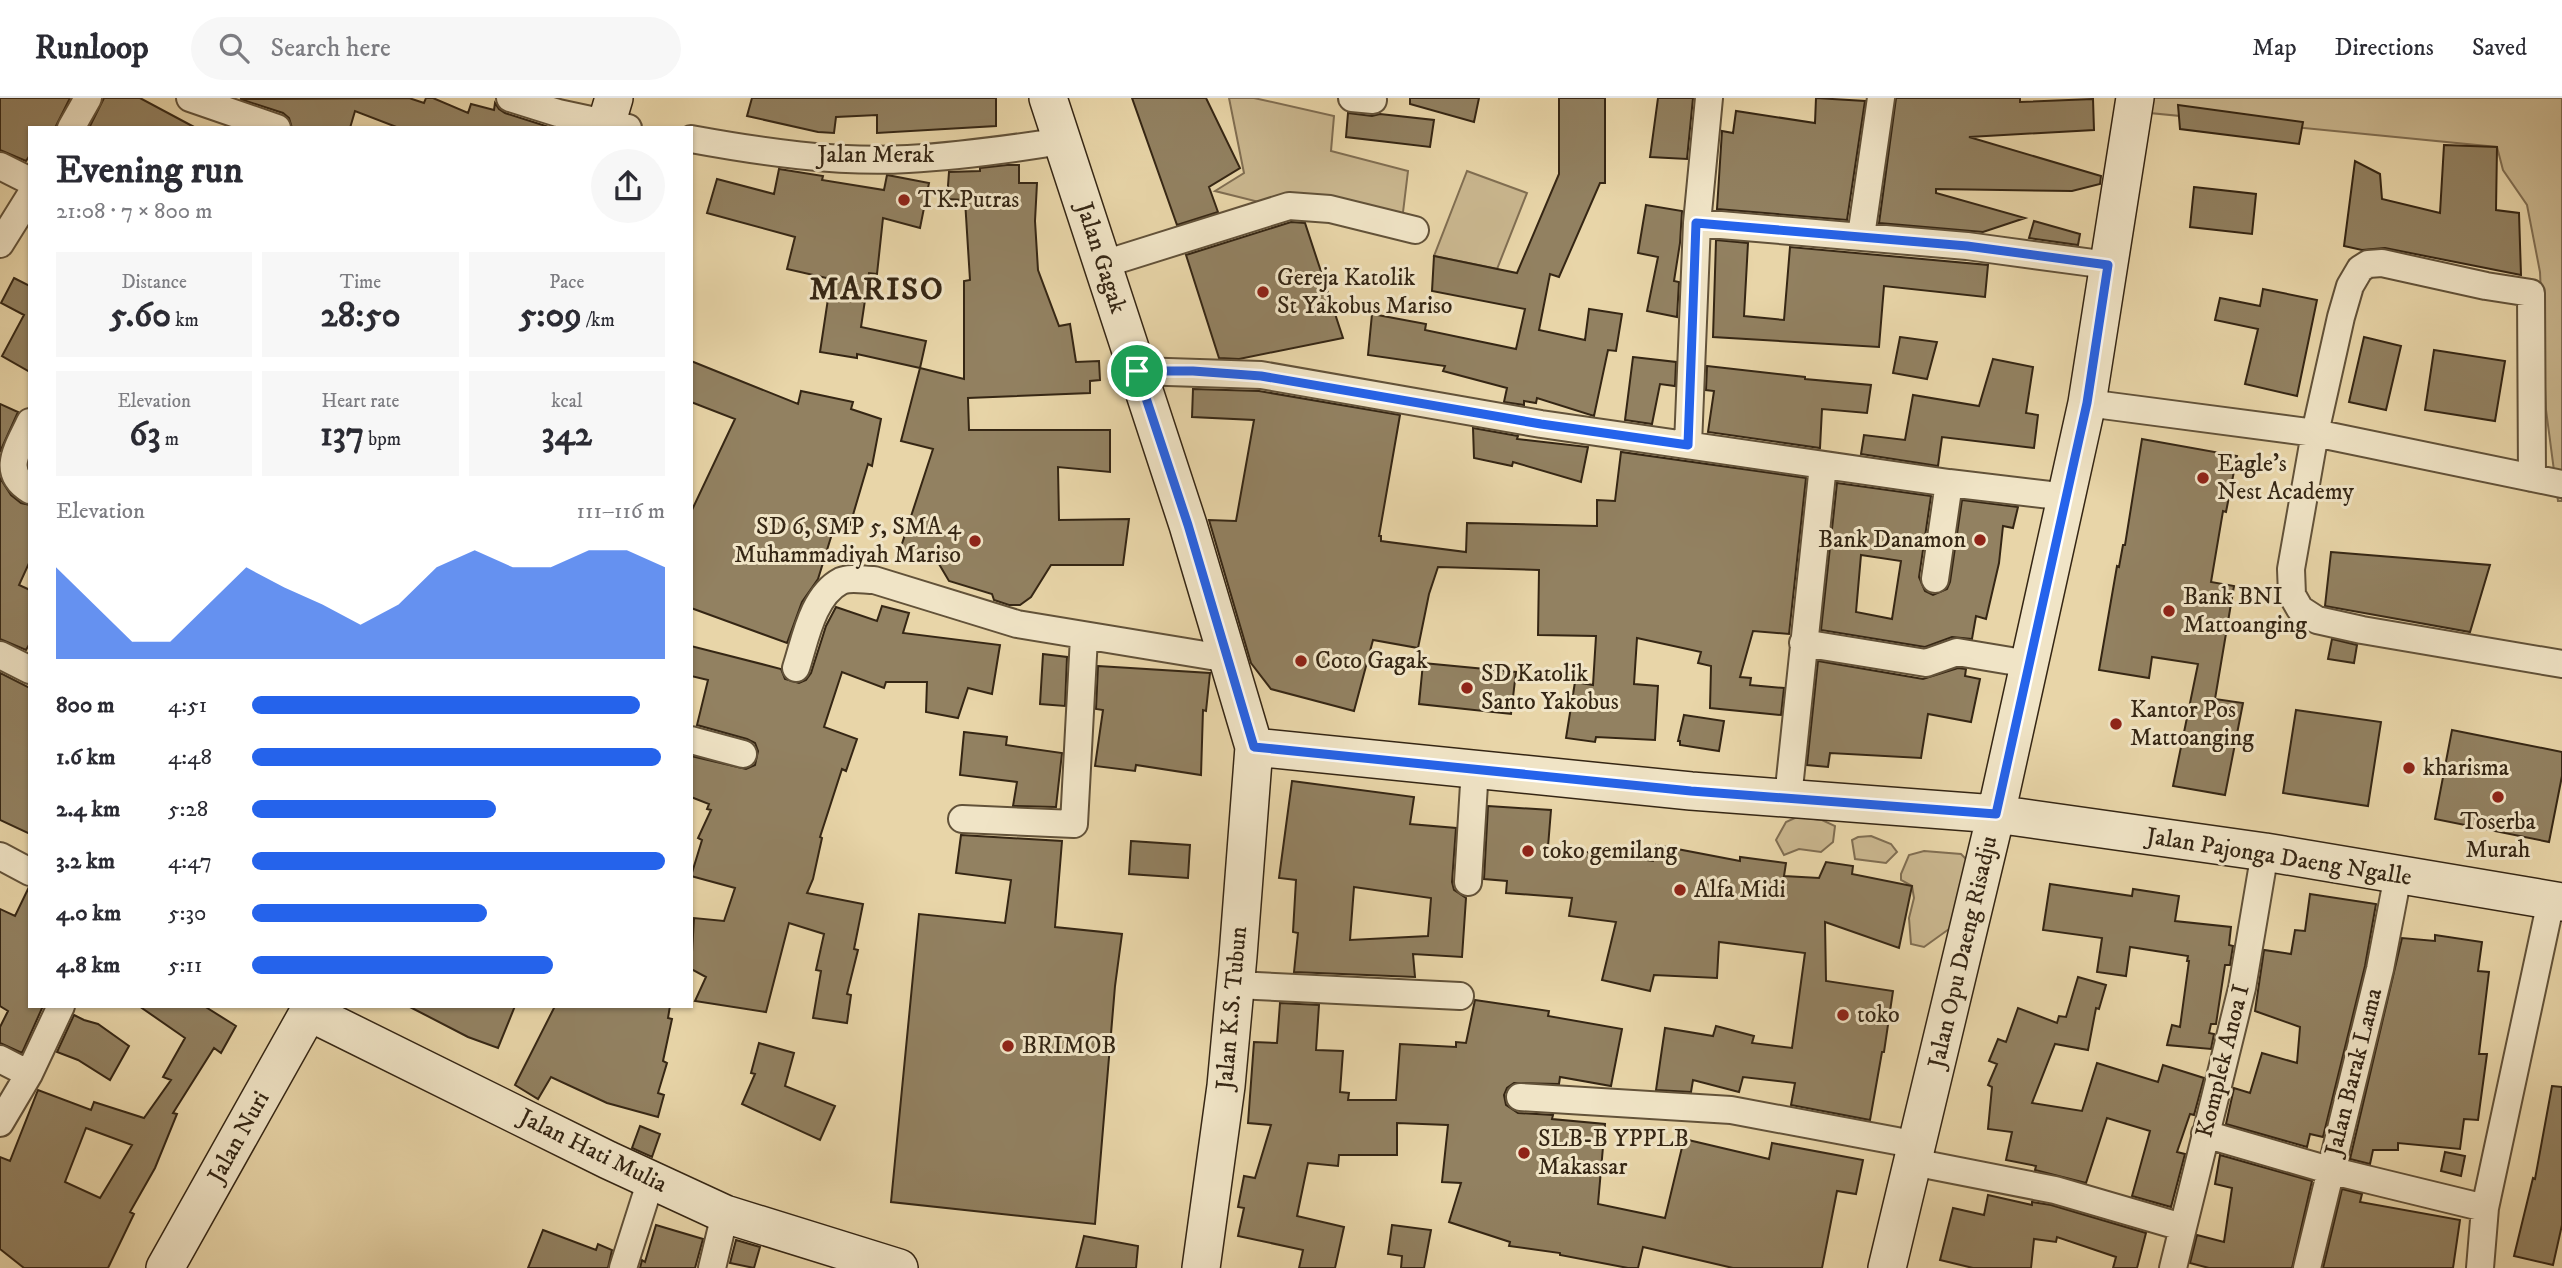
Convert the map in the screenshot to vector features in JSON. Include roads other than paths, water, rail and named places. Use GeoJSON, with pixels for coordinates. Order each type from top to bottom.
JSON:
{"type":"FeatureCollection","features":[{"type":"Feature","properties":{"kind":"main road","name":"Jalan Gagak"},"geometry":{"type":"LineString","coordinates":[[1048,98],[1104,264],[1229,659],[1254,747]]}},
{"type":"Feature","properties":{"kind":"main road","name":"Jalan Opu Daeng Risadju"},"geometry":{"type":"LineString","coordinates":[[1887,1268],[1996,814],[2087,403],[2135,98]]}},
{"type":"Feature","properties":{"kind":"main road","name":"Jalan Pajonga Daeng Ngalle"},"geometry":{"type":"LineString","coordinates":[[1254,747],[1691,791],[1996,814],[2265,852],[2557,902]]}},
{"type":"Feature","properties":{"kind":"main road","name":"Jalan K.S. Tubun"},"geometry":{"type":"LineString","coordinates":[[1201,1268],[1226,1086],[1254,747]]}},
{"type":"Feature","properties":{"kind":"main road","name":"Jalan Hati Mulia"},"geometry":{"type":"LineString","coordinates":[[307,1008],[651,1180],[725,1214],[851,1260],[899,1268]]}},
{"type":"Feature","properties":{"kind":"main road","name":"Jalan Nuri"},"geometry":{"type":"LineString","coordinates":[[165,1268],[307,1008]]}},
{"type":"Feature","properties":{"kind":"street"},"geometry":{"type":"LineString","coordinates":[[72,126],[88,98]]}},
{"type":"Feature","properties":{"kind":"street"},"geometry":{"type":"LineString","coordinates":[[190,98],[270,126]]}},
{"type":"Feature","properties":{"kind":"street"},"geometry":{"type":"LineString","coordinates":[[510,98],[613,119]]}},
{"type":"Feature","properties":{"kind":"street"},"geometry":{"type":"LineString","coordinates":[[1688,445],[1696,223],[1709,98]]}},
{"type":"Feature","properties":{"kind":"street"},"geometry":{"type":"LineString","coordinates":[[1861,236],[1881,98]]}},
{"type":"Feature","properties":{"kind":"street","name":"Jalan Merak"},"geometry":{"type":"LineString","coordinates":[[693,139],[836,159],[907,159],[1062,141]]}},
{"type":"Feature","properties":{"kind":"street"},"geometry":{"type":"LineString","coordinates":[[0,166],[28,180]]}},
{"type":"Feature","properties":{"kind":"street"},"geometry":{"type":"LineString","coordinates":[[0,244],[28,200]]}},
{"type":"Feature","properties":{"kind":"street"},"geometry":{"type":"LineString","coordinates":[[1104,264],[1289,206],[1330,209],[1415,230]]}},
{"type":"Feature","properties":{"kind":"street"},"geometry":{"type":"LineString","coordinates":[[1696,223],[1967,246],[2108,265]]}},
{"type":"Feature","properties":{"kind":"street"},"geometry":{"type":"LineString","coordinates":[[2532,478],[2531,293],[2382,263],[2368,264],[2360,269],[2350,286],[2341,317],[2315,433],[2291,569],[2292,595],[2300,609],[2317,620],[2562,664]]}},
{"type":"Feature","properties":{"kind":"street"},"geometry":{"type":"LineString","coordinates":[[1137,371],[1193,371],[1261,376],[1541,424],[1949,483],[2067,497]]}},
{"type":"Feature","properties":{"kind":"street"},"geometry":{"type":"LineString","coordinates":[[2087,403],[2315,433],[2562,484]]}},
{"type":"Feature","properties":{"kind":"street"},"geometry":{"type":"LineString","coordinates":[[28,426],[16,452],[12,472],[15,480],[28,489]]}},
{"type":"Feature","properties":{"kind":"street"},"geometry":{"type":"LineString","coordinates":[[1788,798],[1823,465]]}},
{"type":"Feature","properties":{"kind":"street"},"geometry":{"type":"LineString","coordinates":[[1935,579],[1949,483]]}},
{"type":"Feature","properties":{"kind":"street"},"geometry":{"type":"LineString","coordinates":[[796,668],[808,629],[820,603],[841,581],[856,579],[874,580],[1017,624],[1229,659]]}},
{"type":"Feature","properties":{"kind":"street"},"geometry":{"type":"LineString","coordinates":[[962,819],[1074,824],[1084,637]]}},
{"type":"Feature","properties":{"kind":"street"},"geometry":{"type":"LineString","coordinates":[[1803,643],[1926,663],[1957,652],[2029,664]]}},
{"type":"Feature","properties":{"kind":"street"},"geometry":{"type":"LineString","coordinates":[[0,655],[28,669]]}},
{"type":"Feature","properties":{"kind":"street"},"geometry":{"type":"LineString","coordinates":[[693,741],[743,754]]}},
{"type":"Feature","properties":{"kind":"street"},"geometry":{"type":"LineString","coordinates":[[1468,882],[1475,768]]}},
{"type":"Feature","properties":{"kind":"street","name":"Komplek Anoa I"},"geometry":{"type":"LineString","coordinates":[[2173,1268],[2242,988],[2265,852]]}},
{"type":"Feature","properties":{"kind":"street"},"geometry":{"type":"LineString","coordinates":[[0,856],[28,871]]}},
{"type":"Feature","properties":{"kind":"street","name":"Jalan Barak Lama"},"geometry":{"type":"LineString","coordinates":[[2307,1268],[2380,969],[2398,875]]}},
{"type":"Feature","properties":{"kind":"street"},"geometry":{"type":"LineString","coordinates":[[2480,1268],[2485,1209],[2557,902]]}},
{"type":"Feature","properties":{"kind":"street"},"geometry":{"type":"LineString","coordinates":[[1236,985],[1460,996]]}},
{"type":"Feature","properties":{"kind":"street"},"geometry":{"type":"LineString","coordinates":[[0,1123],[29,1074],[60,1008]]}},
{"type":"Feature","properties":{"kind":"street"},"geometry":{"type":"LineString","coordinates":[[0,1059],[29,1074]]}},
{"type":"Feature","properties":{"kind":"street"},"geometry":{"type":"LineString","coordinates":[[1520,1097],[1764,1114],[2182,1227]]}},
{"type":"Feature","properties":{"kind":"street"},"geometry":{"type":"LineString","coordinates":[[2205,1134],[2329,1170],[2485,1209]]}},
{"type":"Feature","properties":{"kind":"street"},"geometry":{"type":"LineString","coordinates":[[623,1268],[651,1180]]}},
{"type":"Feature","properties":{"kind":"street"},"geometry":{"type":"LineString","coordinates":[[712,1268],[725,1214]]}},
{"type":"Feature","properties":{"kind":"place","name":"TK.Putras"},"geometry":{"type":"Point","coordinates":[904,200]}},
{"type":"Feature","properties":{"kind":"place","name":"Gereja Katolik St Yakobus Mariso"},"geometry":{"type":"Point","coordinates":[1263,292]}},
{"type":"Feature","properties":{"kind":"place","name":"Eagle's Nest Academy"},"geometry":{"type":"Point","coordinates":[2203,478]}},
{"type":"Feature","properties":{"kind":"place","name":"Bank Danamon"},"geometry":{"type":"Point","coordinates":[1980,540]}},
{"type":"Feature","properties":{"kind":"place","name":"SD 6, SMP 5, SMA 4 Muhammadiyah Mariso"},"geometry":{"type":"Point","coordinates":[975,541]}},
{"type":"Feature","properties":{"kind":"place","name":"Bank BNI Mattoanging"},"geometry":{"type":"Point","coordinates":[2169,611]}},
{"type":"Feature","properties":{"kind":"place","name":"Coto Gagak"},"geometry":{"type":"Point","coordinates":[1301,661]}},
{"type":"Feature","properties":{"kind":"place","name":"SD Katolik Santo Yakobus"},"geometry":{"type":"Point","coordinates":[1467,688]}},
{"type":"Feature","properties":{"kind":"place","name":"Kantor Pos Mattoanging"},"geometry":{"type":"Point","coordinates":[2116,724]}},
{"type":"Feature","properties":{"kind":"place","name":"kharisma"},"geometry":{"type":"Point","coordinates":[2409,768]}},
{"type":"Feature","properties":{"kind":"place","name":"Toserba Murah"},"geometry":{"type":"Point","coordinates":[2498,797]}},
{"type":"Feature","properties":{"kind":"place","name":"toko gemilang"},"geometry":{"type":"Point","coordinates":[1528,851]}},
{"type":"Feature","properties":{"kind":"place","name":"Alfa Midi"},"geometry":{"type":"Point","coordinates":[1680,890]}},
{"type":"Feature","properties":{"kind":"place","name":"toko"},"geometry":{"type":"Point","coordinates":[1843,1015]}},
{"type":"Feature","properties":{"kind":"place","name":"BRIMOB"},"geometry":{"type":"Point","coordinates":[1008,1046]}},
{"type":"Feature","properties":{"kind":"place","name":"SLB-B YPPLB Makassar"},"geometry":{"type":"Point","coordinates":[1524,1153]}},
{"type":"Feature","properties":{"kind":"district","name":"MARISO"},"geometry":{"type":"Point","coordinates":[877,290]}}]}
